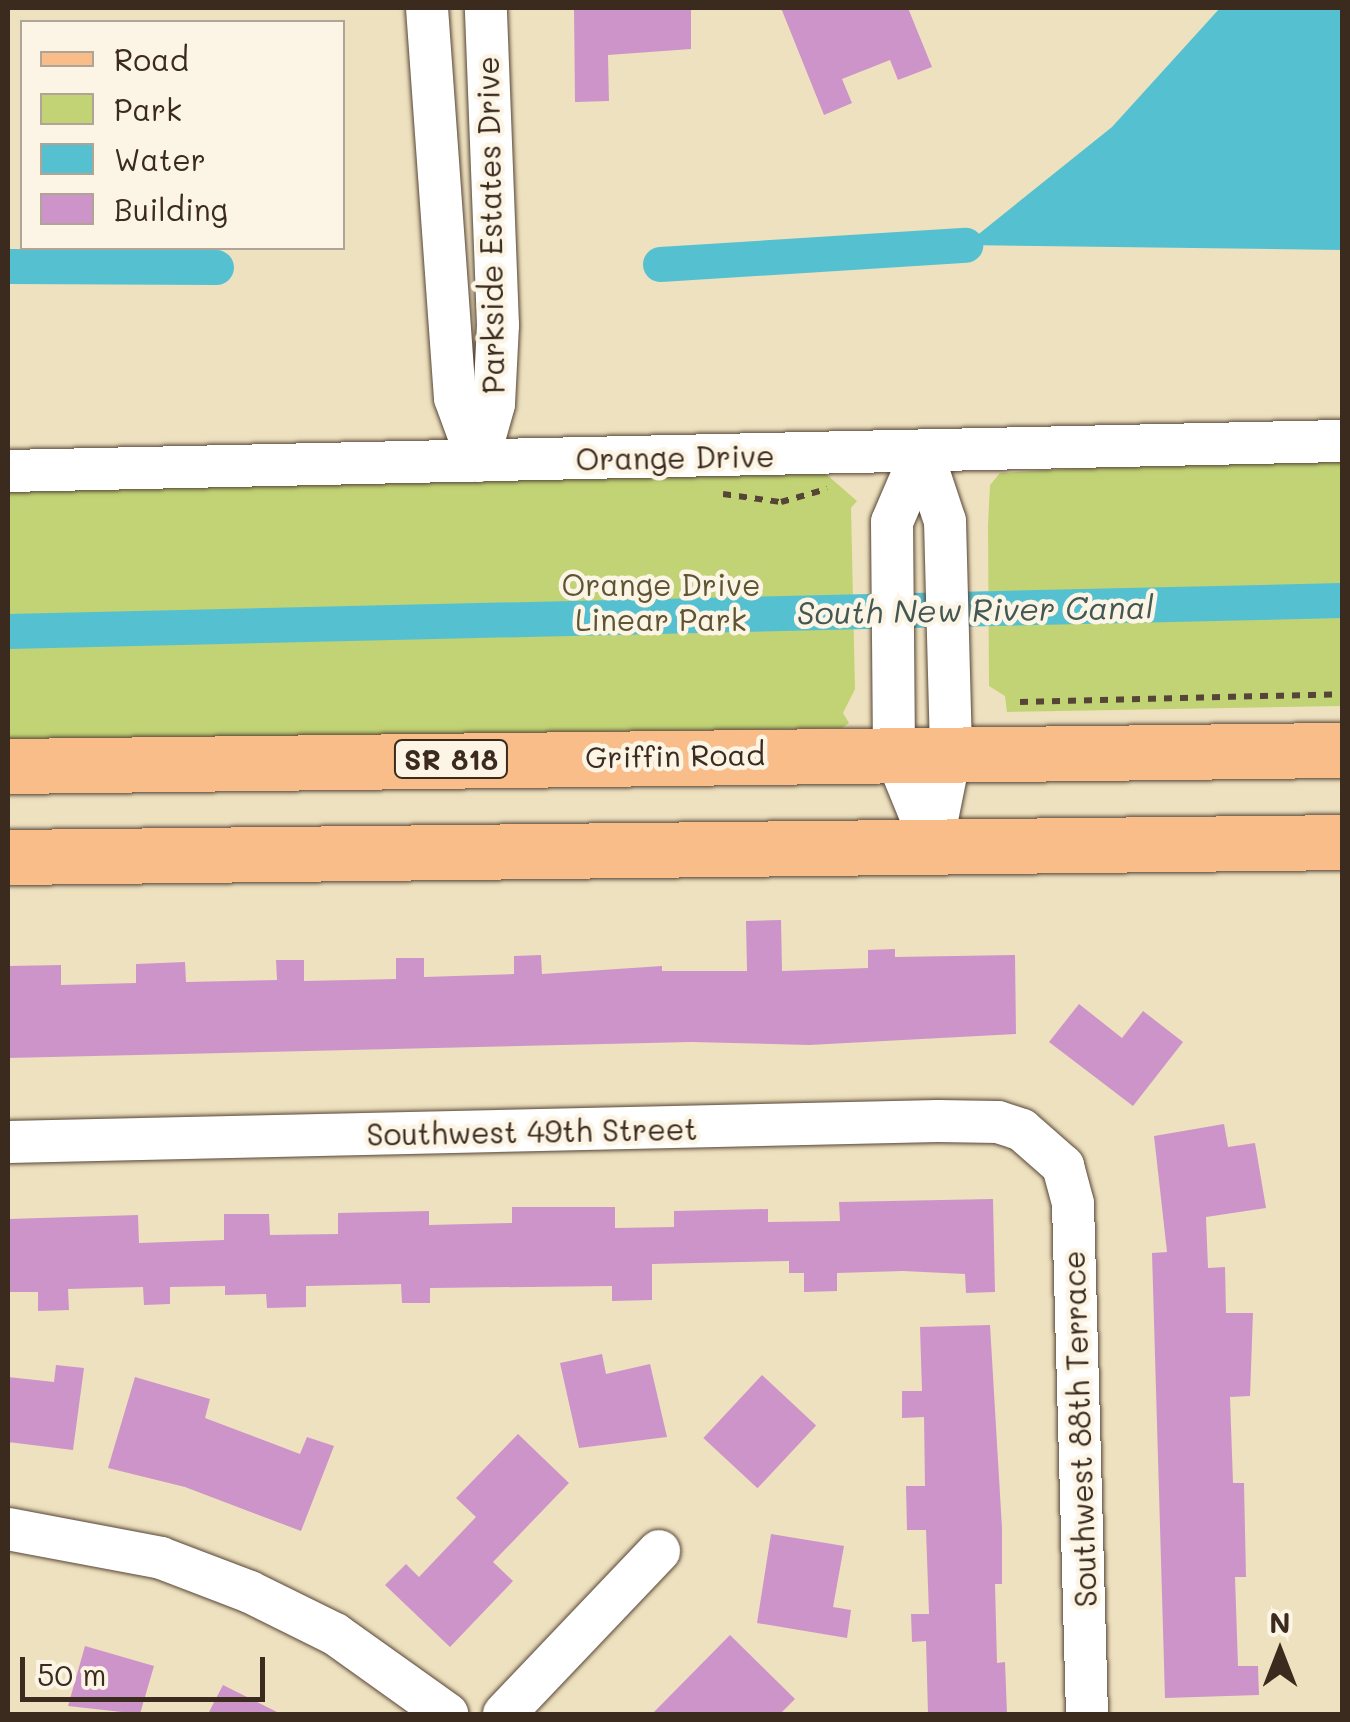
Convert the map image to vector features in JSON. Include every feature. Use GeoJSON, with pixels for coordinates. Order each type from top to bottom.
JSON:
{"type":"FeatureCollection","features":[{"type":"Feature","properties":{"kind":"main road","name":"Griffin Road"},"geometry":{"type":"LineString","coordinates":[[8,766],[950,726],[1342,750]]}},
{"type":"Feature","properties":{"kind":"main road"},"geometry":{"type":"LineString","coordinates":[[8,858],[1342,842]]}},
{"type":"Feature","properties":{"kind":"street","name":"Parkside Estates Drive"},"geometry":{"type":"LineString","coordinates":[[427,8],[456,398],[478,461]]}},
{"type":"Feature","properties":{"kind":"street","name":"Parkside Estates Drive"},"geometry":{"type":"LineString","coordinates":[[478,461],[494,404],[498,326],[486,8]]}},
{"type":"Feature","properties":{"kind":"street"},"geometry":{"type":"LineString","coordinates":[[434,96],[489,96]]}},
{"type":"Feature","properties":{"kind":"street","name":"Orange Drive"},"geometry":{"type":"LineString","coordinates":[[8,471],[1336,441]]}},
{"type":"Feature","properties":{"kind":"street"},"geometry":{"type":"LineString","coordinates":[[922,452],[945,521],[950,726],[932,844]]}},
{"type":"Feature","properties":{"kind":"street"},"geometry":{"type":"LineString","coordinates":[[922,452],[892,522],[895,727],[932,844]]}},
{"type":"Feature","properties":{"kind":"street","name":"Southwest 49th Street"},"geometry":{"type":"LineString","coordinates":[[8,1142],[938,1121],[998,1122],[1050,1149]]}},
{"type":"Feature","properties":{"kind":"street","name":"Southwest 88th Terrace"},"geometry":{"type":"LineString","coordinates":[[1050,1149],[1063,1166],[1073,1204],[1088,1714]]}},
{"type":"Feature","properties":{"kind":"street"},"geometry":{"type":"LineString","coordinates":[[8,1529],[161,1558],[250,1592],[335,1634],[447,1714]]}},
{"type":"Feature","properties":{"kind":"street"},"geometry":{"type":"LineString","coordinates":[[504,1714],[659,1551]]}},
{"type":"Feature","properties":{"kind":"path"},"geometry":{"type":"LineString","coordinates":[[1020,702],[1342,694]]}},
{"type":"Feature","properties":{"kind":"green space"},"geometry":{"type":"Polygon","coordinates":[[[1342,453],[1342,706],[1007,712],[1005,696],[989,686],[990,485],[1000,473],[1342,453]]]}},
{"type":"Feature","properties":{"kind":"green space","name":"Orange Drive Linear Park"},"geometry":{"type":"Polygon","coordinates":[[[799,469],[826,474],[857,501],[851,508],[855,689],[843,713],[849,723],[842,728],[8,741],[8,485],[799,469]]]}},
{"type":"Feature","properties":{"kind":"water"},"geometry":{"type":"Polygon","coordinates":[[[1220,8],[1331,8],[1342,250],[965,245],[1112,127],[1220,8]]]}},
{"type":"Feature","properties":{"kind":"building"},"geometry":{"type":"Polygon","coordinates":[[[574,8],[691,8],[691,49],[608,55],[609,101],[575,102],[574,8]]]}},
{"type":"Feature","properties":{"kind":"building"},"geometry":{"type":"Polygon","coordinates":[[[781,8],[908,8],[932,67],[898,80],[890,60],[842,79],[852,103],[824,115],[781,8]]]}},
{"type":"Feature","properties":{"kind":"building"},"geometry":{"type":"Polygon","coordinates":[[[781,920],[782,971],[868,968],[868,950],[895,949],[895,957],[1015,955],[1016,1034],[809,1045],[691,1042],[8,1058],[8,966],[61,965],[61,985],[136,983],[136,964],[185,962],[186,982],[277,980],[276,960],[304,960],[304,981],[396,979],[396,958],[424,958],[424,977],[514,974],[514,956],[541,955],[542,974],[662,966],[662,971],[747,971],[746,921],[781,920]]]}},
{"type":"Feature","properties":{"kind":"building"},"geometry":{"type":"Polygon","coordinates":[[[1079,1004],[1122,1038],[1143,1011],[1183,1042],[1133,1106],[1049,1042],[1079,1004]]]}},
{"type":"Feature","properties":{"kind":"building"},"geometry":{"type":"Polygon","coordinates":[[[1224,1124],[1228,1147],[1255,1143],[1266,1208],[1206,1217],[1208,1268],[1225,1267],[1226,1313],[1253,1313],[1250,1396],[1230,1397],[1233,1483],[1244,1483],[1246,1577],[1235,1577],[1238,1666],[1258,1666],[1259,1695],[1165,1698],[1152,1253],[1167,1252],[1154,1136],[1224,1124]]]}},
{"type":"Feature","properties":{"kind":"building"},"geometry":{"type":"Polygon","coordinates":[[[993,1199],[995,1292],[966,1293],[965,1274],[903,1271],[837,1273],[837,1291],[804,1292],[804,1273],[789,1273],[789,1261],[652,1264],[652,1300],[612,1301],[612,1286],[430,1288],[430,1303],[402,1303],[401,1284],[306,1286],[306,1307],[267,1308],[266,1294],[225,1295],[225,1286],[170,1287],[170,1304],[144,1305],[143,1287],[68,1289],[69,1310],[38,1311],[38,1292],[8,1292],[8,1219],[138,1215],[139,1243],[224,1240],[224,1214],[269,1214],[270,1235],[338,1234],[338,1213],[429,1211],[429,1225],[512,1223],[512,1207],[615,1207],[615,1228],[674,1227],[674,1211],[768,1209],[768,1222],[840,1221],[839,1202],[993,1199]]]}},
{"type":"Feature","properties":{"kind":"building"},"geometry":{"type":"Polygon","coordinates":[[[990,1325],[1002,1528],[1002,1584],[995,1584],[997,1663],[1005,1662],[1007,1714],[928,1714],[926,1641],[912,1642],[911,1614],[929,1614],[926,1530],[907,1530],[906,1486],[925,1486],[924,1417],[902,1418],[902,1391],[922,1391],[920,1327],[990,1325]]]}},
{"type":"Feature","properties":{"kind":"building"},"geometry":{"type":"Polygon","coordinates":[[[602,1354],[606,1374],[650,1364],[667,1437],[579,1448],[560,1363],[602,1354]]]}},
{"type":"Feature","properties":{"kind":"building"},"geometry":{"type":"Polygon","coordinates":[[[56,1365],[84,1368],[73,1450],[8,1442],[8,1377],[54,1382],[56,1365]]]}},
{"type":"Feature","properties":{"kind":"building"},"geometry":{"type":"Polygon","coordinates":[[[762,1375],[816,1425],[757,1488],[703,1438],[762,1375]]]}},
{"type":"Feature","properties":{"kind":"building"},"geometry":{"type":"Polygon","coordinates":[[[135,1377],[210,1399],[205,1418],[300,1454],[307,1437],[334,1446],[301,1531],[185,1487],[108,1468],[135,1377]]]}},
{"type":"Feature","properties":{"kind":"building"},"geometry":{"type":"Polygon","coordinates":[[[518,1434],[569,1483],[493,1562],[513,1581],[450,1647],[385,1585],[406,1564],[419,1577],[476,1517],[456,1498],[518,1434]]]}},
{"type":"Feature","properties":{"kind":"building"},"geometry":{"type":"Polygon","coordinates":[[[771,1534],[844,1546],[833,1607],[851,1610],[847,1638],[757,1623],[771,1534]]]}},
{"type":"Feature","properties":{"kind":"building"},"geometry":{"type":"Polygon","coordinates":[[[730,1635],[795,1699],[780,1714],[652,1714],[730,1635]]]}},
{"type":"Feature","properties":{"kind":"building"},"geometry":{"type":"Polygon","coordinates":[[[85,1646],[154,1666],[140,1714],[68,1706],[85,1646]]]}},
{"type":"Feature","properties":{"kind":"building"},"geometry":{"type":"Polygon","coordinates":[[[223,1685],[281,1714],[208,1714],[223,1685]]]}},
{"type":"Feature","properties":{"kind":"waterway"},"geometry":{"type":"LineString","coordinates":[[1331,8],[1342,199]]}},
{"type":"Feature","properties":{"kind":"waterway"},"geometry":{"type":"LineString","coordinates":[[660,264],[965,245]]}},
{"type":"Feature","properties":{"kind":"waterway"},"geometry":{"type":"LineString","coordinates":[[8,266],[216,267]]}},
{"type":"Feature","properties":{"kind":"waterway","name":"South New River Canal"},"geometry":{"type":"LineString","coordinates":[[8,631],[1342,600]]}}]}
